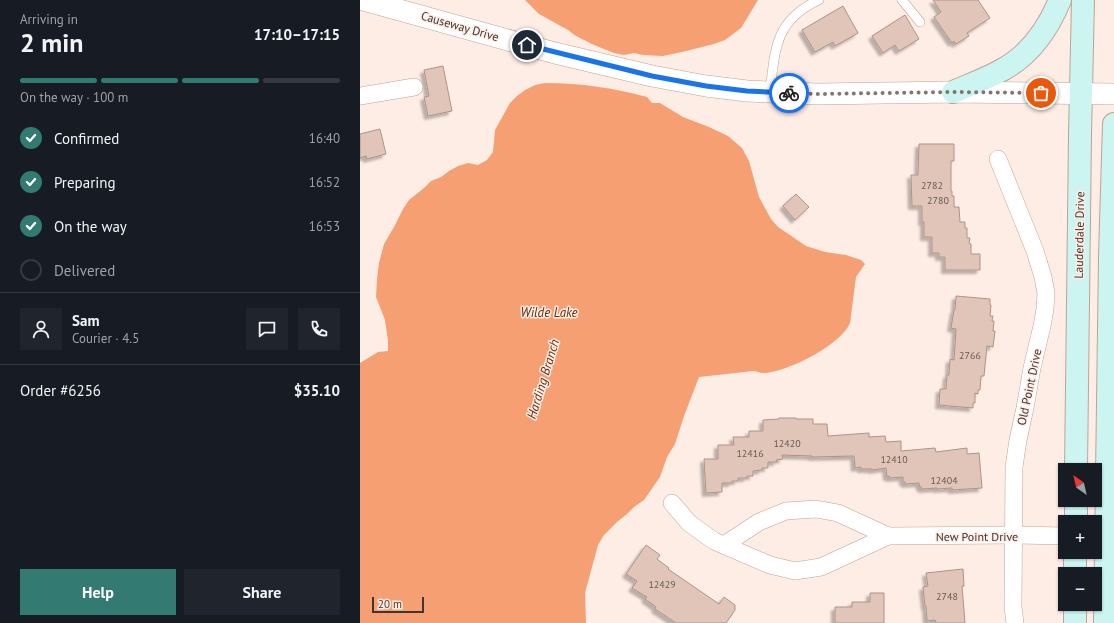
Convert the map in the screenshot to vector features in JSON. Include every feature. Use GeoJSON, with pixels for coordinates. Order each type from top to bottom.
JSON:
{"type":"FeatureCollection","features":[{"type":"Feature","properties":{"kind":"main road"},"geometry":{"type":"LineString","coordinates":[[953,92],[1001,71],[1026,53],[1047,28],[1060,0]]}},
{"type":"Feature","properties":{"kind":"main road","name":"Lauderdale Drive"},"geometry":{"type":"LineString","coordinates":[[1076,463],[1083,0]]}},
{"type":"Feature","properties":{"kind":"main road"},"geometry":{"type":"LineString","coordinates":[[1105,623],[1111,459],[1110,256],[1114,124]]}},
{"type":"Feature","properties":{"kind":"main road"},"geometry":{"type":"LineString","coordinates":[[1074,623],[1075,611]]}},
{"type":"Feature","properties":{"kind":"street","name":"Causeway Drive"},"geometry":{"type":"LineString","coordinates":[[363,0],[555,52],[652,76],[706,86],[747,91],[817,94],[953,92],[1114,94]]}},
{"type":"Feature","properties":{"kind":"street"},"geometry":{"type":"LineString","coordinates":[[360,96],[414,87]]}},
{"type":"Feature","properties":{"kind":"street","name":"Old Point Drive"},"geometry":{"type":"LineString","coordinates":[[998,159],[1034,251],[1043,277],[1046,294],[1042,326],[1032,368],[1014,467],[1012,535],[1013,607],[1015,623]]}},
{"type":"Feature","properties":{"kind":"street","name":"New Point Drive"},"geometry":{"type":"LineString","coordinates":[[672,503],[689,523],[714,541],[770,565],[795,572],[821,567],[888,536],[1058,536]]}},
{"type":"Feature","properties":{"kind":"street","name":"New Point Drive"},"geometry":{"type":"LineString","coordinates":[[724,545],[759,522],[786,511],[816,509],[838,513],[888,536]]}},
{"type":"Feature","properties":{"kind":"lane"},"geometry":{"type":"LineString","coordinates":[[770,92],[775,50],[779,37],[789,21],[807,6],[819,0]]}},
{"type":"Feature","properties":{"kind":"lane"},"geometry":{"type":"LineString","coordinates":[[902,0],[920,22]]}},
{"type":"Feature","properties":{"kind":"water"},"geometry":{"type":"Polygon","coordinates":[[[525,0],[758,0],[741,28],[725,40],[663,56],[634,53],[624,55],[614,53],[594,45],[539,14],[525,0]]]}},
{"type":"Feature","properties":{"kind":"water","name":"Wilde Lake"},"geometry":{"type":"Polygon","coordinates":[[[545,83],[597,87],[647,97],[652,103],[660,103],[683,117],[728,136],[742,148],[749,161],[759,197],[771,219],[778,227],[806,246],[825,252],[846,255],[861,260],[865,264],[856,277],[850,323],[845,331],[836,340],[825,348],[798,363],[785,368],[773,372],[763,373],[753,371],[699,377],[675,444],[667,457],[660,477],[644,500],[617,522],[604,535],[598,545],[585,593],[586,623],[360,623],[360,363],[378,352],[388,351],[385,320],[376,297],[379,263],[384,244],[409,200],[431,181],[441,177],[458,166],[468,163],[478,165],[487,160],[493,152],[495,130],[510,103],[525,90],[535,85],[545,83]]]}},
{"type":"Feature","properties":{"kind":"building"},"geometry":{"type":"Polygon","coordinates":[[[933,0],[978,0],[990,18],[967,33],[969,36],[956,44],[954,41],[952,43],[934,17],[941,12],[933,0]]]}},
{"type":"Feature","properties":{"kind":"building"},"geometry":{"type":"Polygon","coordinates":[[[843,6],[858,33],[835,46],[833,42],[815,52],[802,30],[843,6]]]}},
{"type":"Feature","properties":{"kind":"building"},"geometry":{"type":"Polygon","coordinates":[[[905,15],[919,39],[899,51],[895,45],[883,53],[872,36],[905,15]]]}},
{"type":"Feature","properties":{"kind":"building"},"geometry":{"type":"Polygon","coordinates":[[[443,66],[452,111],[428,116],[424,97],[429,96],[424,70],[443,66]]]}},
{"type":"Feature","properties":{"kind":"building"},"geometry":{"type":"Polygon","coordinates":[[[380,129],[386,154],[367,159],[366,156],[360,158],[360,134],[380,129]]]}},
{"type":"Feature","properties":{"kind":"building"},"geometry":{"type":"Polygon","coordinates":[[[919,144],[954,144],[954,161],[951,161],[951,191],[952,196],[954,196],[954,207],[959,207],[960,222],[965,222],[965,228],[967,228],[967,238],[970,238],[969,243],[971,244],[971,254],[980,254],[980,270],[945,270],[945,257],[939,257],[939,253],[932,253],[932,237],[924,237],[922,206],[912,206],[911,175],[918,175],[919,144]]]}},
{"type":"Feature","properties":{"kind":"building"},"geometry":{"type":"Polygon","coordinates":[[[796,194],[809,207],[795,220],[783,206],[796,194]]]}},
{"type":"Feature","properties":{"kind":"building"},"geometry":{"type":"Polygon","coordinates":[[[956,296],[990,299],[990,316],[993,316],[992,321],[994,321],[993,331],[995,331],[993,347],[987,346],[984,376],[981,376],[980,390],[978,390],[978,394],[975,393],[975,403],[973,403],[973,408],[939,405],[940,389],[946,389],[950,359],[954,360],[956,329],[951,328],[956,296]]]}},
{"type":"Feature","properties":{"kind":"building"},"geometry":{"type":"Polygon","coordinates":[[[779,418],[813,419],[813,424],[827,424],[828,436],[869,433],[869,437],[885,436],[886,442],[901,441],[901,451],[935,448],[936,452],[967,448],[967,454],[979,453],[982,488],[952,490],[952,488],[922,489],[919,483],[905,484],[905,482],[903,482],[903,477],[887,477],[886,468],[872,470],[861,469],[861,467],[855,468],[854,456],[812,457],[782,455],[783,459],[776,460],[777,462],[768,462],[768,468],[753,471],[753,476],[738,478],[738,481],[732,481],[732,483],[722,483],[722,492],[706,493],[704,459],[718,459],[718,445],[734,445],[733,437],[749,437],[749,431],[763,431],[763,420],[779,418]]]}},
{"type":"Feature","properties":{"kind":"building"},"geometry":{"type":"Polygon","coordinates":[[[646,545],[660,555],[657,559],[669,568],[668,569],[719,604],[724,597],[735,605],[735,610],[726,623],[676,623],[655,609],[656,607],[645,599],[647,597],[632,588],[637,581],[626,574],[646,545]]]}},
{"type":"Feature","properties":{"kind":"building"},"geometry":{"type":"Polygon","coordinates":[[[963,569],[964,586],[962,586],[965,623],[936,623],[935,620],[927,621],[923,587],[928,586],[926,573],[963,569]]]}},
{"type":"Feature","properties":{"kind":"building"},"geometry":{"type":"Polygon","coordinates":[[[870,593],[884,593],[884,623],[835,623],[835,607],[852,607],[852,602],[870,602],[870,593]]]}},
{"type":"Feature","properties":{"kind":"way so far"},"geometry":{"type":"LineString","coordinates":[[789,93],[1041,93]]}},
{"type":"Feature","properties":{"kind":"route"},"geometry":{"type":"LineString","coordinates":[[527,45],[652,76],[706,86],[747,91],[789,93]]}},
{"type":"Feature","properties":{"kind":"water label","name":"Harding Branch"},"geometry":{"type":"Point","coordinates":[543,379]}}]}
